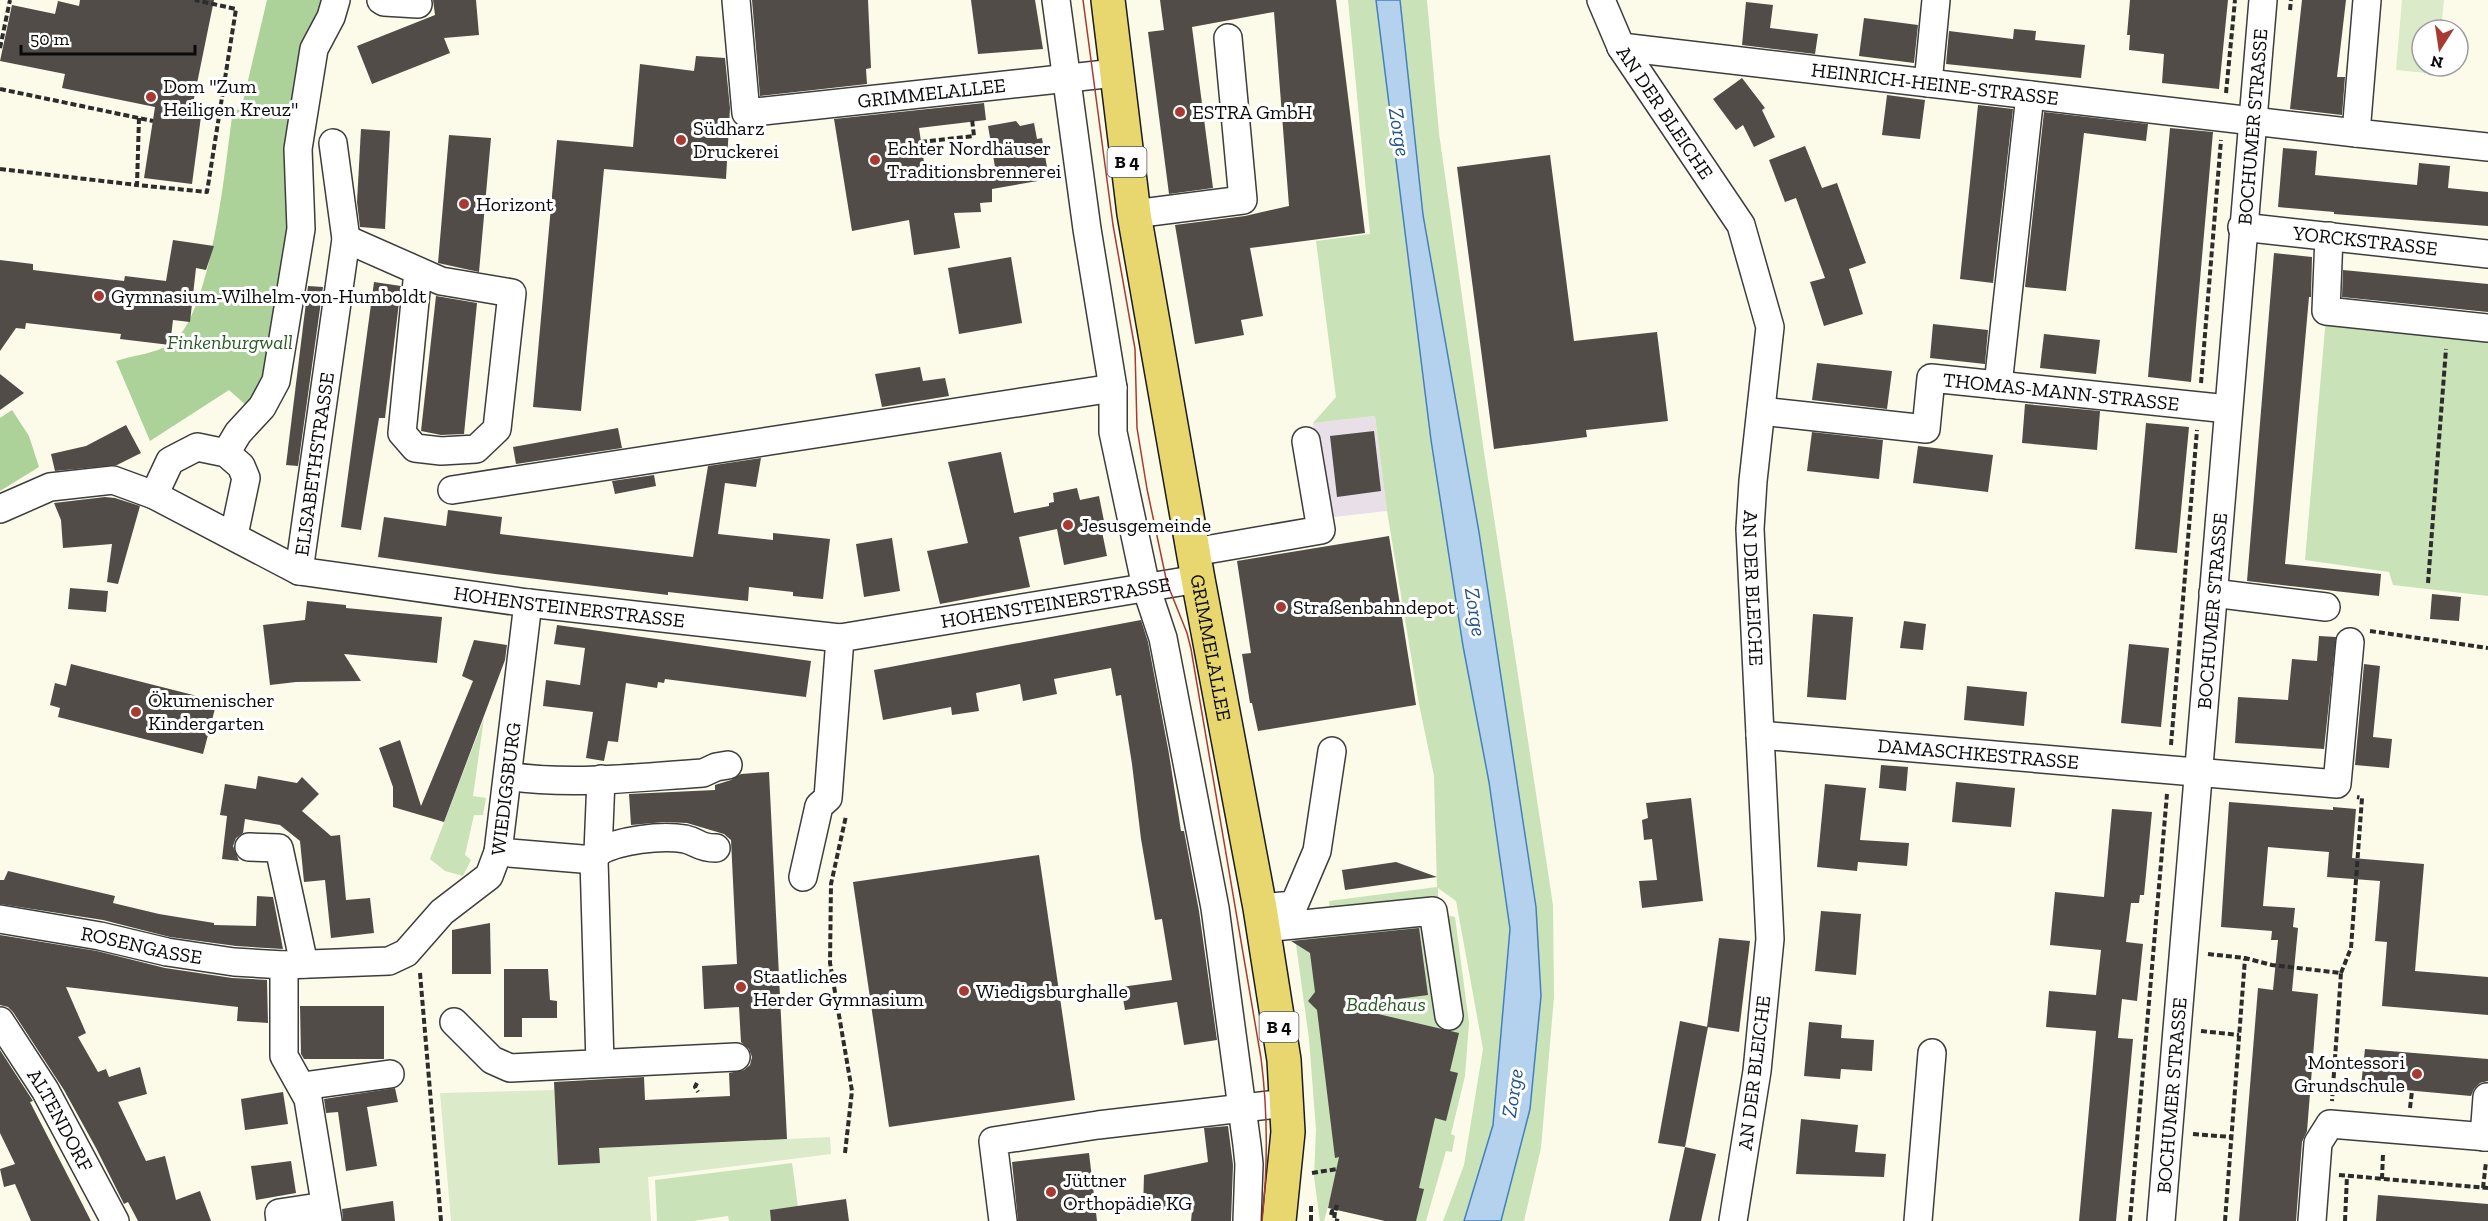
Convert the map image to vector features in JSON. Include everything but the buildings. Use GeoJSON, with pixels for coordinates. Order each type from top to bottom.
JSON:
{"type":"FeatureCollection","features":[{"type":"Feature","properties":{"kind":"main road","name":"GRIMMELALLEE"},"geometry":{"type":"LineString","coordinates":[[1108,0],[1115,73],[1134,214],[1262,918],[1284,1060],[1288,1132],[1279,1221]]}},
{"type":"Feature","properties":{"kind":"street"},"geometry":{"type":"LineString","coordinates":[[226,453],[238,433],[262,407],[276,381],[301,228],[298,149],[314,49],[331,17],[336,0]]}},
{"type":"Feature","properties":{"kind":"street"},"geometry":{"type":"LineString","coordinates":[[381,0],[418,4]]}},
{"type":"Feature","properties":{"kind":"street","name":"GRIMMELALLEE"},"geometry":{"type":"LineString","coordinates":[[736,0],[746,113],[1115,73]]}},
{"type":"Feature","properties":{"kind":"street"},"geometry":{"type":"LineString","coordinates":[[1056,0],[1113,388],[1113,432],[1146,587],[1163,638],[1215,908],[1249,1164],[1247,1221]]}},
{"type":"Feature","properties":{"kind":"street","name":"AN DER BLEICHE"},"geometry":{"type":"LineString","coordinates":[[1601,0],[1621,47],[1741,225],[1770,327],[1750,530],[1770,939],[1756,1071],[1733,1221]]}},
{"type":"Feature","properties":{"kind":"street"},"geometry":{"type":"LineString","coordinates":[[1928,83],[1936,0]]}},
{"type":"Feature","properties":{"kind":"street","name":"BOCHUMER STRASSE"},"geometry":{"type":"LineString","coordinates":[[2161,1221],[2242,227],[2263,0]]}},
{"type":"Feature","properties":{"kind":"street"},"geometry":{"type":"LineString","coordinates":[[2356,133],[2367,0]]}},
{"type":"Feature","properties":{"kind":"street"},"geometry":{"type":"LineString","coordinates":[[1134,214],[1243,200],[1228,38]]}},
{"type":"Feature","properties":{"kind":"street","name":"HEINRICH-HEINE-STRASSE"},"geometry":{"type":"LineString","coordinates":[[1621,47],[2488,147]]}},
{"type":"Feature","properties":{"kind":"street"},"geometry":{"type":"LineString","coordinates":[[1998,385],[2030,95]]}},
{"type":"Feature","properties":{"kind":"street","name":"ELISABETHSTRASSE"},"geometry":{"type":"LineString","coordinates":[[0,509],[50,488],[113,480],[154,495],[299,571],[346,239],[333,142]]}},
{"type":"Feature","properties":{"kind":"street","name":"YORCKSTRASSE"},"geometry":{"type":"LineString","coordinates":[[2242,227],[2488,254]]}},
{"type":"Feature","properties":{"kind":"street"},"geometry":{"type":"LineString","coordinates":[[2329,236],[2326,311],[2488,328]]}},
{"type":"Feature","properties":{"kind":"street"},"geometry":{"type":"LineString","coordinates":[[346,239],[441,281],[512,293],[497,429],[476,449],[441,451],[415,448],[402,433],[418,271]]}},
{"type":"Feature","properties":{"kind":"street","name":"THOMAS-MANN-STRASSE"},"geometry":{"type":"LineString","coordinates":[[1761,411],[1926,429],[1930,378],[2228,409]]}},
{"type":"Feature","properties":{"kind":"street"},"geometry":{"type":"LineString","coordinates":[[452,490],[1113,388]]}},
{"type":"Feature","properties":{"kind":"street","name":"HOHENSTEINERSTRASSE"},"geometry":{"type":"LineString","coordinates":[[299,571],[528,603],[840,639],[1146,587],[1196,565],[1294,534],[1321,530],[1298,443]]}},
{"type":"Feature","properties":{"kind":"street"},"geometry":{"type":"LineString","coordinates":[[154,495],[170,461],[197,447],[226,453],[241,466],[246,478],[234,535]]}},
{"type":"Feature","properties":{"kind":"street"},"geometry":{"type":"LineString","coordinates":[[2213,593],[2326,607]]}},
{"type":"Feature","properties":{"kind":"street","name":"WIEDIGSBURG"},"geometry":{"type":"LineString","coordinates":[[294,964],[389,961],[406,953],[442,912],[489,876],[498,852],[528,603]]}},
{"type":"Feature","properties":{"kind":"street"},"geometry":{"type":"LineString","coordinates":[[2337,784],[2355,636]]}},
{"type":"Feature","properties":{"kind":"street"},"geometry":{"type":"LineString","coordinates":[[810,879],[819,806],[838,804],[840,639]]}},
{"type":"Feature","properties":{"kind":"street","name":"DAMASCHKESTRASSE"},"geometry":{"type":"LineString","coordinates":[[1760,735],[2337,784]]}},
{"type":"Feature","properties":{"kind":"street"},"geometry":{"type":"LineString","coordinates":[[1262,918],[1294,905],[1317,851],[1332,751]]}},
{"type":"Feature","properties":{"kind":"street"},"geometry":{"type":"LineString","coordinates":[[508,776],[540,781],[601,779],[703,773],[728,765]]}},
{"type":"Feature","properties":{"kind":"street"},"geometry":{"type":"LineString","coordinates":[[600,1063],[596,856],[601,779]]}},
{"type":"Feature","properties":{"kind":"street"},"geometry":{"type":"LineString","coordinates":[[498,852],[596,856],[626,840],[685,839],[702,848],[716,848]]}},
{"type":"Feature","properties":{"kind":"street"},"geometry":{"type":"LineString","coordinates":[[249,847],[279,848],[294,964],[284,1056],[287,1065],[303,1086],[311,1109],[326,1214],[279,1213],[280,1221]]}},
{"type":"Feature","properties":{"kind":"street"},"geometry":{"type":"LineString","coordinates":[[1262,918],[1434,911],[1449,1016]]}},
{"type":"Feature","properties":{"kind":"street","name":"ROSENGASSE"},"geometry":{"type":"LineString","coordinates":[[0,919],[100,936],[167,952],[234,962],[294,964]]}},
{"type":"Feature","properties":{"kind":"street","name":"ALTENDORF"},"geometry":{"type":"LineString","coordinates":[[0,1021],[45,1090],[115,1221]]}},
{"type":"Feature","properties":{"kind":"street"},"geometry":{"type":"LineString","coordinates":[[454,1022],[501,1066],[522,1068],[736,1057]]}},
{"type":"Feature","properties":{"kind":"street"},"geometry":{"type":"LineString","coordinates":[[1918,1221],[1932,1053]]}},
{"type":"Feature","properties":{"kind":"street"},"geometry":{"type":"LineString","coordinates":[[303,1086],[390,1074]]}},
{"type":"Feature","properties":{"kind":"street"},"geometry":{"type":"LineString","coordinates":[[2312,1221],[2318,1143],[2330,1124],[2486,1137],[2487,1097]]}},
{"type":"Feature","properties":{"kind":"street"},"geometry":{"type":"LineString","coordinates":[[1003,1221],[993,1141],[1286,1103]]}},
{"type":"Feature","properties":{"kind":"path"},"geometry":{"type":"LineString","coordinates":[[0,48],[10,0]]}},
{"type":"Feature","properties":{"kind":"path"},"geometry":{"type":"LineString","coordinates":[[0,169],[207,192],[236,9],[195,0]]}},
{"type":"Feature","properties":{"kind":"path"},"geometry":{"type":"LineString","coordinates":[[0,89],[153,121]]}},
{"type":"Feature","properties":{"kind":"path"},"geometry":{"type":"LineString","coordinates":[[137,185],[139,118]]}},
{"type":"Feature","properties":{"kind":"path"},"geometry":{"type":"LineString","coordinates":[[921,142],[974,136],[972,119]]}},
{"type":"Feature","properties":{"kind":"path"},"geometry":{"type":"LineString","coordinates":[[2428,583],[2447,324]]}},
{"type":"Feature","properties":{"kind":"path"},"geometry":{"type":"LineString","coordinates":[[2355,636],[2488,648]]}},
{"type":"Feature","properties":{"kind":"path"},"geometry":{"type":"LineString","coordinates":[[2130,1221],[2169,770]]}},
{"type":"Feature","properties":{"kind":"path"},"geometry":{"type":"LineString","coordinates":[[2330,1124],[2340,973],[2351,948],[2362,798],[2336,795],[2337,784]]}},
{"type":"Feature","properties":{"kind":"path"},"geometry":{"type":"LineString","coordinates":[[838,804],[831,884],[831,963],[852,1091],[844,1153]]}},
{"type":"Feature","properties":{"kind":"path"},"geometry":{"type":"LineString","coordinates":[[418,940],[441,1221]]}},
{"type":"Feature","properties":{"kind":"path"},"geometry":{"type":"LineString","coordinates":[[2153,948],[2245,958],[2272,965],[2340,973]]}},
{"type":"Feature","properties":{"kind":"path"},"geometry":{"type":"LineString","coordinates":[[2225,1221],[2245,958]]}},
{"type":"Feature","properties":{"kind":"path"},"geometry":{"type":"LineString","coordinates":[[2201,1031],[2239,1035]]}},
{"type":"Feature","properties":{"kind":"path"},"geometry":{"type":"LineString","coordinates":[[2193,1134],[2231,1137]]}},
{"type":"Feature","properties":{"kind":"path"},"geometry":{"type":"LineString","coordinates":[[1312,1173],[1337,1169]]}},
{"type":"Feature","properties":{"kind":"path"},"geometry":{"type":"LineString","coordinates":[[2315,1173],[2488,1188]]}},
{"type":"Feature","properties":{"kind":"path"},"geometry":{"type":"LineString","coordinates":[[2345,1221],[2347,1176]]}},
{"type":"Feature","properties":{"kind":"path"},"geometry":{"type":"LineString","coordinates":[[1337,1205],[1333,1213],[1334,1220],[1339,1221]]}},
{"type":"Feature","properties":{"kind":"shaded area"},"geometry":{"type":"Polygon","coordinates":[[[1375,416],[1387,511],[1325,518],[1313,423],[1375,416]]]}},
{"type":"Feature","properties":{"kind":"green space","name":"Finkenburgwall"},"geometry":{"type":"Polygon","coordinates":[[[267,0],[326,0],[271,377],[248,407],[229,390],[150,441],[116,361],[169,345],[184,330],[196,304],[214,236],[233,109],[241,110],[267,0]]]}},
{"type":"Feature","properties":{"kind":"green space","name":"Badehaus"},"geometry":{"type":"Polygon","coordinates":[[[1348,0],[1376,0],[1431,440],[1463,646],[1489,782],[1510,929],[1493,1125],[1464,1221],[1443,1221],[1464,1165],[1483,1049],[1456,901],[1438,888],[1438,898],[1447,915],[1455,917],[1469,1023],[1465,1076],[1451,1134],[1455,1136],[1452,1152],[1446,1151],[1426,1221],[1385,1221],[1329,1203],[1324,1221],[1320,1221],[1314,1177],[1316,1130],[1309,1039],[1294,930],[1330,911],[1329,901],[1437,887],[1434,776],[1419,704],[1387,511],[1375,416],[1313,423],[1336,397],[1316,241],[1370,234],[1348,0]]]}},
{"type":"Feature","properties":{"kind":"green space"},"geometry":{"type":"Polygon","coordinates":[[[1400,0],[1427,0],[1439,133],[1484,452],[1553,905],[1554,997],[1541,1148],[1524,1221],[1501,1221],[1530,1109],[1541,996],[1536,907],[1479,532],[1423,215],[1400,0]]]}},
{"type":"Feature","properties":{"kind":"green space"},"geometry":{"type":"Polygon","coordinates":[[[2402,0],[2444,0],[2442,18],[2410,18],[2410,71],[2396,70],[2402,0]]]}},
{"type":"Feature","properties":{"kind":"green space"},"geometry":{"type":"Polygon","coordinates":[[[2326,317],[2488,334],[2488,596],[2393,585],[2389,572],[2305,560],[2326,317]]]}},
{"type":"Feature","properties":{"kind":"green space"},"geometry":{"type":"Polygon","coordinates":[[[12,410],[29,436],[39,467],[0,491],[0,418],[12,410]]]}},
{"type":"Feature","properties":{"kind":"green space"},"geometry":{"type":"Polygon","coordinates":[[[484,718],[473,796],[486,798],[483,815],[474,815],[465,855],[471,860],[463,876],[445,871],[430,859],[484,718]]]}},
{"type":"Feature","properties":{"kind":"green space"},"geometry":{"type":"Polygon","coordinates":[[[554,1090],[558,1164],[600,1163],[599,1148],[830,1137],[831,1154],[648,1177],[651,1221],[451,1221],[440,1093],[554,1090]]]}},
{"type":"Feature","properties":{"kind":"green space"},"geometry":{"type":"Polygon","coordinates":[[[792,1163],[800,1221],[729,1221],[728,1216],[693,1221],[657,1221],[655,1180],[792,1163]]]}},
{"type":"Feature","properties":{"kind":"water","name":"Zorge"},"geometry":{"type":"Polygon","coordinates":[[[1376,0],[1400,0],[1423,215],[1479,532],[1536,907],[1541,996],[1530,1109],[1501,1221],[1464,1221],[1493,1125],[1510,929],[1489,782],[1463,646],[1431,440],[1376,0]]]}},
{"type":"Feature","properties":{"kind":"tram line"},"geometry":{"type":"LineString","coordinates":[[1083,0],[1113,225],[1135,349],[1137,428],[1147,489],[1167,583],[1191,649],[1261,1058],[1266,1140],[1262,1221]]}},
{"type":"Feature","properties":{"kind":"place","name":"Dom \"Zum Heiligen Kreuz\""},"geometry":{"type":"Point","coordinates":[151,97]}},
{"type":"Feature","properties":{"kind":"place","name":"ESTRA GmbH"},"geometry":{"type":"Point","coordinates":[1180,112]}},
{"type":"Feature","properties":{"kind":"place","name":"Südharz Druckerei"},"geometry":{"type":"Point","coordinates":[681,140]}},
{"type":"Feature","properties":{"kind":"place","name":"Echter Nordhäuser Traditionsbrennerei"},"geometry":{"type":"Point","coordinates":[875,160]}},
{"type":"Feature","properties":{"kind":"place","name":"Horizont"},"geometry":{"type":"Point","coordinates":[464,204]}},
{"type":"Feature","properties":{"kind":"place","name":"Gymnasium-Wilhelm-von-Humboldt"},"geometry":{"type":"Point","coordinates":[99,296]}},
{"type":"Feature","properties":{"kind":"place","name":"Jesusgemeinde"},"geometry":{"type":"Point","coordinates":[1068,525]}},
{"type":"Feature","properties":{"kind":"place","name":"Straßenbahndepot"},"geometry":{"type":"Point","coordinates":[1281,607]}},
{"type":"Feature","properties":{"kind":"place","name":"Ökumenischer Kindergarten"},"geometry":{"type":"Point","coordinates":[136,712]}},
{"type":"Feature","properties":{"kind":"place","name":"Staatliches Herder Gymnasium"},"geometry":{"type":"Point","coordinates":[741,987]}},
{"type":"Feature","properties":{"kind":"place","name":"Wiedigsburghalle"},"geometry":{"type":"Point","coordinates":[964,991]}},
{"type":"Feature","properties":{"kind":"place","name":"Montessori Grundschule"},"geometry":{"type":"Point","coordinates":[2417,1074]}},
{"type":"Feature","properties":{"kind":"place","name":"Jüttner Orthopädie KG"},"geometry":{"type":"Point","coordinates":[1051,1192]}}]}
